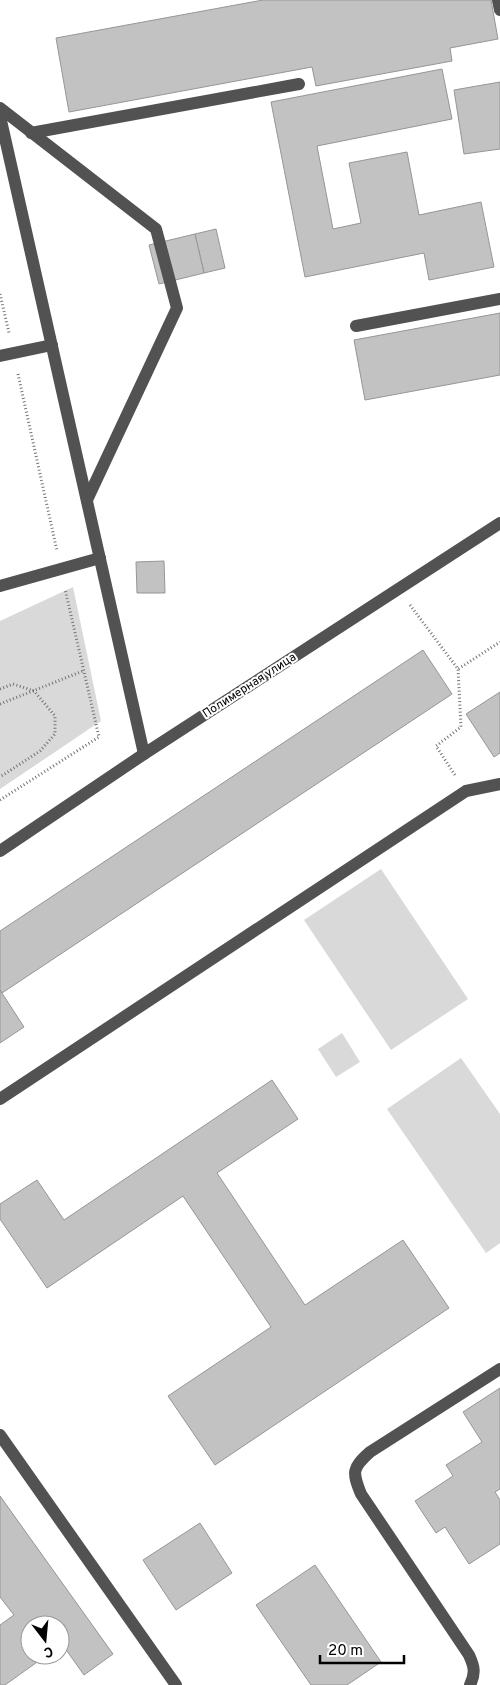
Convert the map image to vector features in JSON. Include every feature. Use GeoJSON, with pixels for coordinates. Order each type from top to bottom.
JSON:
{"type":"FeatureCollection","features":[{"type":"Feature","properties":{"kind":"street"},"geometry":{"type":"LineString","coordinates":[[498,0],[500,10]]}},
{"type":"Feature","properties":{"kind":"street"},"geometry":{"type":"LineString","coordinates":[[31,133],[299,84]]}},
{"type":"Feature","properties":{"kind":"street"},"geometry":{"type":"LineString","coordinates":[[0,108],[156,229],[176,308],[86,500]]}},
{"type":"Feature","properties":{"kind":"street"},"geometry":{"type":"LineString","coordinates":[[0,116],[144,754]]}},
{"type":"Feature","properties":{"kind":"street"},"geometry":{"type":"LineString","coordinates":[[356,326],[500,299]]}},
{"type":"Feature","properties":{"kind":"street"},"geometry":{"type":"LineString","coordinates":[[0,356],[52,345]]}},
{"type":"Feature","properties":{"kind":"street","name":"Полимерная улица"},"geometry":{"type":"LineString","coordinates":[[0,851],[144,754],[500,523]]}},
{"type":"Feature","properties":{"kind":"street"},"geometry":{"type":"LineString","coordinates":[[0,586],[100,558]]}},
{"type":"Feature","properties":{"kind":"street"},"geometry":{"type":"LineString","coordinates":[[0,1099],[466,791],[500,784]]}},
{"type":"Feature","properties":{"kind":"street"},"geometry":{"type":"LineString","coordinates":[[470,1685],[475,1673],[474,1665],[469,1655],[361,1494],[354,1478],[358,1463],[370,1452],[500,1369]]}},
{"type":"Feature","properties":{"kind":"street"},"geometry":{"type":"LineString","coordinates":[[0,1434],[176,1685]]}},
{"type":"Feature","properties":{"kind":"path"},"geometry":{"type":"LineString","coordinates":[[0,294],[99,737],[0,800]]}},
{"type":"Feature","properties":{"kind":"path"},"geometry":{"type":"LineString","coordinates":[[409,604],[458,669],[461,727],[436,746],[466,791]]}},
{"type":"Feature","properties":{"kind":"path"},"geometry":{"type":"LineString","coordinates":[[458,669],[500,642]]}},
{"type":"Feature","properties":{"kind":"path"},"geometry":{"type":"LineString","coordinates":[[0,704],[83,671]]}},
{"type":"Feature","properties":{"kind":"path"},"geometry":{"type":"LineString","coordinates":[[0,688],[13,684],[34,690],[55,716],[55,734],[40,751],[0,777]]}},
{"type":"Feature","properties":{"kind":"shaded area"},"geometry":{"type":"Polygon","coordinates":[[[73,587],[101,721],[0,789],[0,621],[73,587]]]}},
{"type":"Feature","properties":{"kind":"shaded area"},"geometry":{"type":"Polygon","coordinates":[[[381,869],[468,999],[391,1050],[304,920],[381,869]]]}},
{"type":"Feature","properties":{"kind":"shaded area"},"geometry":{"type":"Polygon","coordinates":[[[342,1033],[360,1062],[336,1077],[318,1049],[342,1033]]]}},
{"type":"Feature","properties":{"kind":"shaded area"},"geometry":{"type":"Polygon","coordinates":[[[461,1058],[500,1114],[500,1243],[486,1253],[387,1109],[461,1058]]]}},
{"type":"Feature","properties":{"kind":"building"},"geometry":{"type":"Polygon","coordinates":[[[263,0],[491,0],[498,39],[450,48],[452,61],[316,86],[312,67],[69,112],[56,38],[263,0]]]}},
{"type":"Feature","properties":{"kind":"building"},"geometry":{"type":"Polygon","coordinates":[[[442,69],[452,119],[317,146],[333,229],[361,223],[349,163],[407,152],[419,215],[481,202],[494,267],[429,280],[424,253],[305,277],[271,102],[442,69]]]}},
{"type":"Feature","properties":{"kind":"building"},"geometry":{"type":"Polygon","coordinates":[[[500,82],[500,149],[464,154],[454,90],[500,82]]]}},
{"type":"Feature","properties":{"kind":"building"},"geometry":{"type":"Polygon","coordinates":[[[216,229],[225,268],[204,273],[195,234],[216,229]]]}},
{"type":"Feature","properties":{"kind":"building"},"geometry":{"type":"Polygon","coordinates":[[[195,234],[204,273],[159,284],[149,245],[195,234]]]}},
{"type":"Feature","properties":{"kind":"building"},"geometry":{"type":"Polygon","coordinates":[[[500,313],[500,375],[365,400],[354,340],[500,313]]]}},
{"type":"Feature","properties":{"kind":"building"},"geometry":{"type":"Polygon","coordinates":[[[164,561],[165,593],[137,593],[136,562],[164,561]]]}},
{"type":"Feature","properties":{"kind":"building"},"geometry":{"type":"Polygon","coordinates":[[[423,650],[452,694],[2,993],[0,990],[0,931],[423,650]]]}},
{"type":"Feature","properties":{"kind":"building"},"geometry":{"type":"Polygon","coordinates":[[[500,692],[500,753],[494,757],[466,714],[500,692]]]}},
{"type":"Feature","properties":{"kind":"building"},"geometry":{"type":"Polygon","coordinates":[[[0,990],[24,1027],[0,1043],[0,990]]]}},
{"type":"Feature","properties":{"kind":"building"},"geometry":{"type":"Polygon","coordinates":[[[272,1080],[298,1119],[217,1173],[305,1305],[403,1240],[449,1308],[215,1465],[168,1396],[271,1327],[183,1196],[47,1288],[0,1219],[0,1204],[37,1180],[64,1220],[272,1080]]]}},
{"type":"Feature","properties":{"kind":"building"},"geometry":{"type":"Polygon","coordinates":[[[500,1388],[500,1489],[495,1492],[500,1500],[500,1544],[469,1564],[445,1527],[436,1533],[415,1501],[453,1476],[446,1465],[482,1442],[463,1412],[500,1388]]]}},
{"type":"Feature","properties":{"kind":"building"},"geometry":{"type":"Polygon","coordinates":[[[0,1496],[113,1654],[84,1675],[70,1655],[70,1615],[20,1615],[20,1665],[33,1665],[5,1685],[0,1685],[0,1625],[14,1615],[0,1597],[0,1496]]]}},
{"type":"Feature","properties":{"kind":"building"},"geometry":{"type":"Polygon","coordinates":[[[200,1523],[232,1573],[176,1610],[143,1560],[200,1523]]]}},
{"type":"Feature","properties":{"kind":"building"},"geometry":{"type":"Polygon","coordinates":[[[315,1565],[381,1662],[347,1685],[311,1685],[256,1605],[315,1565]]]}}]}
